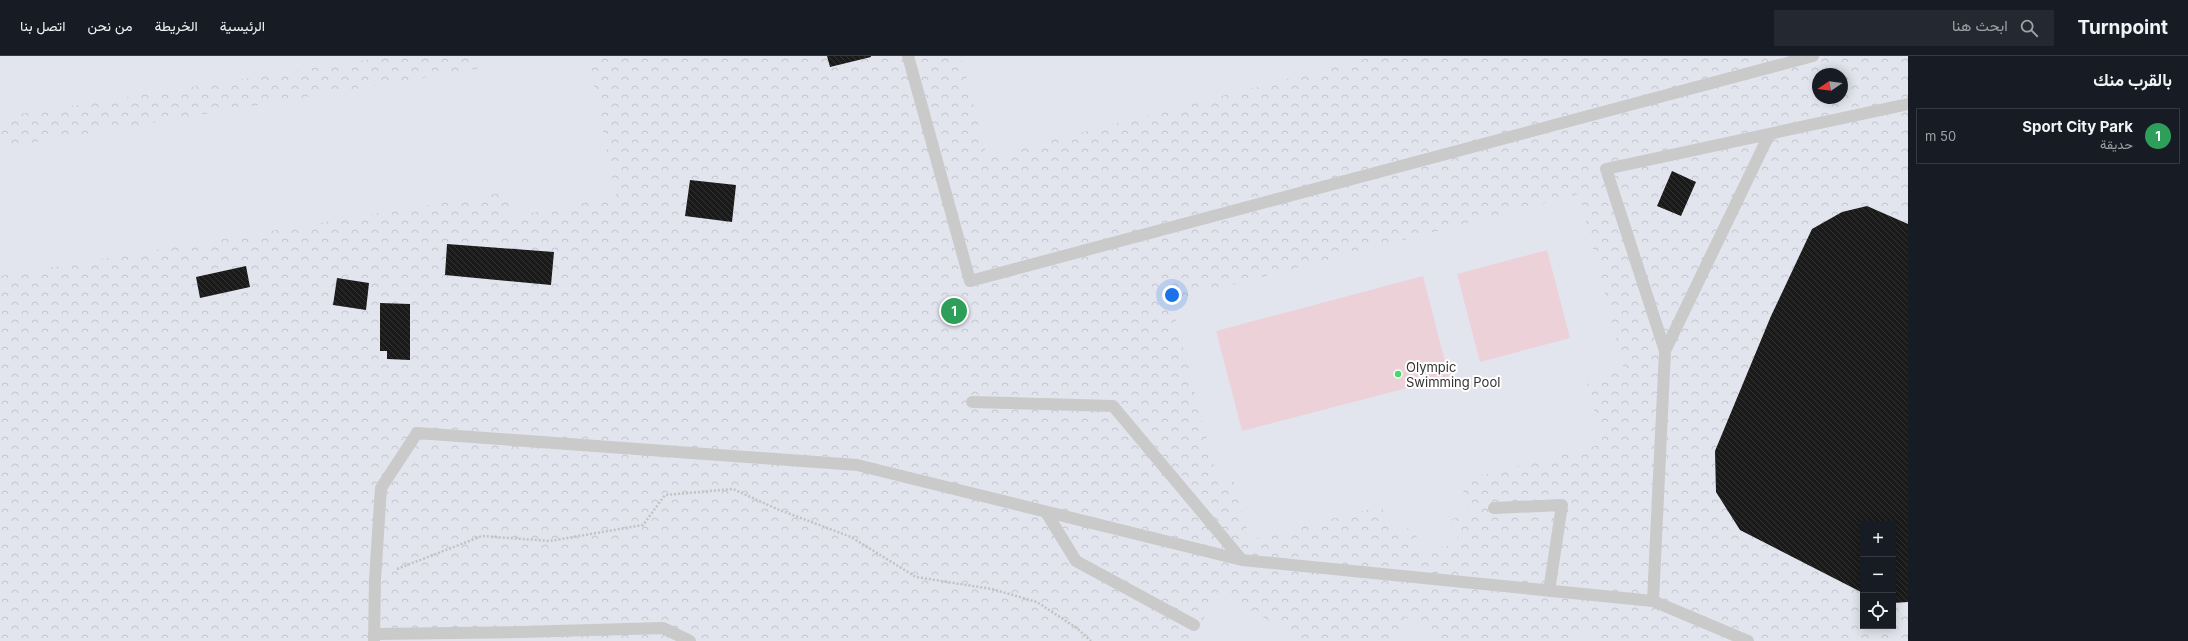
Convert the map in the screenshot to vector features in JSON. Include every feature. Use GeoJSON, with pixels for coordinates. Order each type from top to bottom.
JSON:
{"type":"FeatureCollection","features":[{"type":"Feature","properties":{"kind":"lane"},"geometry":{"type":"LineString","coordinates":[[908,56],[970,281],[1813,56]]}},
{"type":"Feature","properties":{"kind":"lane"},"geometry":{"type":"LineString","coordinates":[[1653,601],[1665,351],[1606,169],[1908,104]]}},
{"type":"Feature","properties":{"kind":"lane"},"geometry":{"type":"LineString","coordinates":[[1665,351],[1769,135]]}},
{"type":"Feature","properties":{"kind":"lane"},"geometry":{"type":"LineString","coordinates":[[972,402],[1113,406],[1242,560]]}},
{"type":"Feature","properties":{"kind":"lane"},"geometry":{"type":"LineString","coordinates":[[690,641],[663,628],[374,637],[375,580],[381,488],[417,432],[857,465],[1242,560],[1653,601],[1748,641]]}},
{"type":"Feature","properties":{"kind":"lane"},"geometry":{"type":"LineString","coordinates":[[1494,508],[1562,505],[1549,591]]}},
{"type":"Feature","properties":{"kind":"lane"},"geometry":{"type":"LineString","coordinates":[[1046,512],[1076,561],[1194,625]]}},
{"type":"Feature","properties":{"kind":"path"},"geometry":{"type":"LineString","coordinates":[[375,580],[402,567],[482,536],[550,541],[642,526],[665,495],[733,489],[777,509],[851,537],[916,577],[992,589],[1037,602],[1078,629],[1091,641]]}},
{"type":"Feature","properties":{"kind":"green space"},"geometry":{"type":"Polygon","coordinates":[[[0,56],[1908,56],[1908,641],[0,641],[0,56]]]}},
{"type":"Feature","properties":{"kind":"green space"},"geometry":{"type":"Polygon","coordinates":[[[0,56],[391,56],[0,117],[0,56]]]}},
{"type":"Feature","properties":{"kind":"green space"},"geometry":{"type":"Polygon","coordinates":[[[480,56],[588,56],[616,196],[512,217],[506,192],[0,276],[0,148],[482,68],[480,56]]]}},
{"type":"Feature","properties":{"kind":"green space"},"geometry":{"type":"Polygon","coordinates":[[[961,56],[1376,56],[987,157],[961,56]]]}},
{"type":"Feature","properties":{"kind":"green space","name":"Olympic Swimming Pool"},"geometry":{"type":"Polygon","coordinates":[[[1579,194],[1624,369],[1586,380],[1603,444],[1461,481],[1469,515],[1452,519],[1459,543],[1421,553],[1414,527],[1390,533],[1382,506],[1250,540],[1234,481],[1219,485],[1171,301],[1579,194]]]}},
{"type":"Feature","properties":{"kind":"green space"},"geometry":{"type":"Polygon","coordinates":[[[1218,592],[1305,641],[1191,641],[1218,592]]]}},
{"type":"Feature","properties":{"kind":"green space"},"geometry":{"type":"Polygon","coordinates":[[[1405,617],[1447,641],[1391,641],[1405,617]]]}},
{"type":"Feature","properties":{"kind":"green space"},"geometry":{"type":"Polygon","coordinates":[[[1583,628],[1606,641],[1576,641],[1583,628]]]}},
{"type":"Feature","properties":{"kind":"shaded area"},"geometry":{"type":"Polygon","coordinates":[[[1547,250],[1570,338],[1480,362],[1457,274],[1547,250]]]}},
{"type":"Feature","properties":{"kind":"shaded area"},"geometry":{"type":"Polygon","coordinates":[[[1423,276],[1449,377],[1242,431],[1216,331],[1423,276]]]}},
{"type":"Feature","properties":{"kind":"building"},"geometry":{"type":"Polygon","coordinates":[[[827,56],[871,56],[871,57],[830,67],[827,56]]]}},
{"type":"Feature","properties":{"kind":"building"},"geometry":{"type":"Polygon","coordinates":[[[1672,171],[1696,182],[1681,216],[1657,206],[1672,171]]]}},
{"type":"Feature","properties":{"kind":"building"},"geometry":{"type":"Polygon","coordinates":[[[690,180],[736,185],[732,222],[685,216],[690,180]]]}},
{"type":"Feature","properties":{"kind":"building"},"geometry":{"type":"Polygon","coordinates":[[[1867,206],[1908,224],[1908,602],[1896,603],[1896,521],[1860,521],[1860,591],[1740,530],[1716,492],[1715,451],[1771,316],[1812,229],[1842,212],[1867,206]]]}},
{"type":"Feature","properties":{"kind":"building"},"geometry":{"type":"Polygon","coordinates":[[[447,244],[554,252],[551,285],[445,275],[447,244]]]}},
{"type":"Feature","properties":{"kind":"building"},"geometry":{"type":"Polygon","coordinates":[[[246,266],[250,287],[200,298],[196,277],[246,266]]]}},
{"type":"Feature","properties":{"kind":"building"},"geometry":{"type":"Polygon","coordinates":[[[337,278],[369,283],[366,310],[333,305],[337,278]]]}},
{"type":"Feature","properties":{"kind":"building"},"geometry":{"type":"Polygon","coordinates":[[[380,303],[410,304],[410,360],[387,359],[387,351],[380,351],[380,303]]]}},
{"type":"Feature","properties":{"kind":"place","name":"Sport City Park"},"geometry":{"type":"Point","coordinates":[954,311]}},
{"type":"Feature","properties":{"kind":"place","name":"Olympic Swimming Pool"},"geometry":{"type":"Point","coordinates":[1398,374]}}]}
